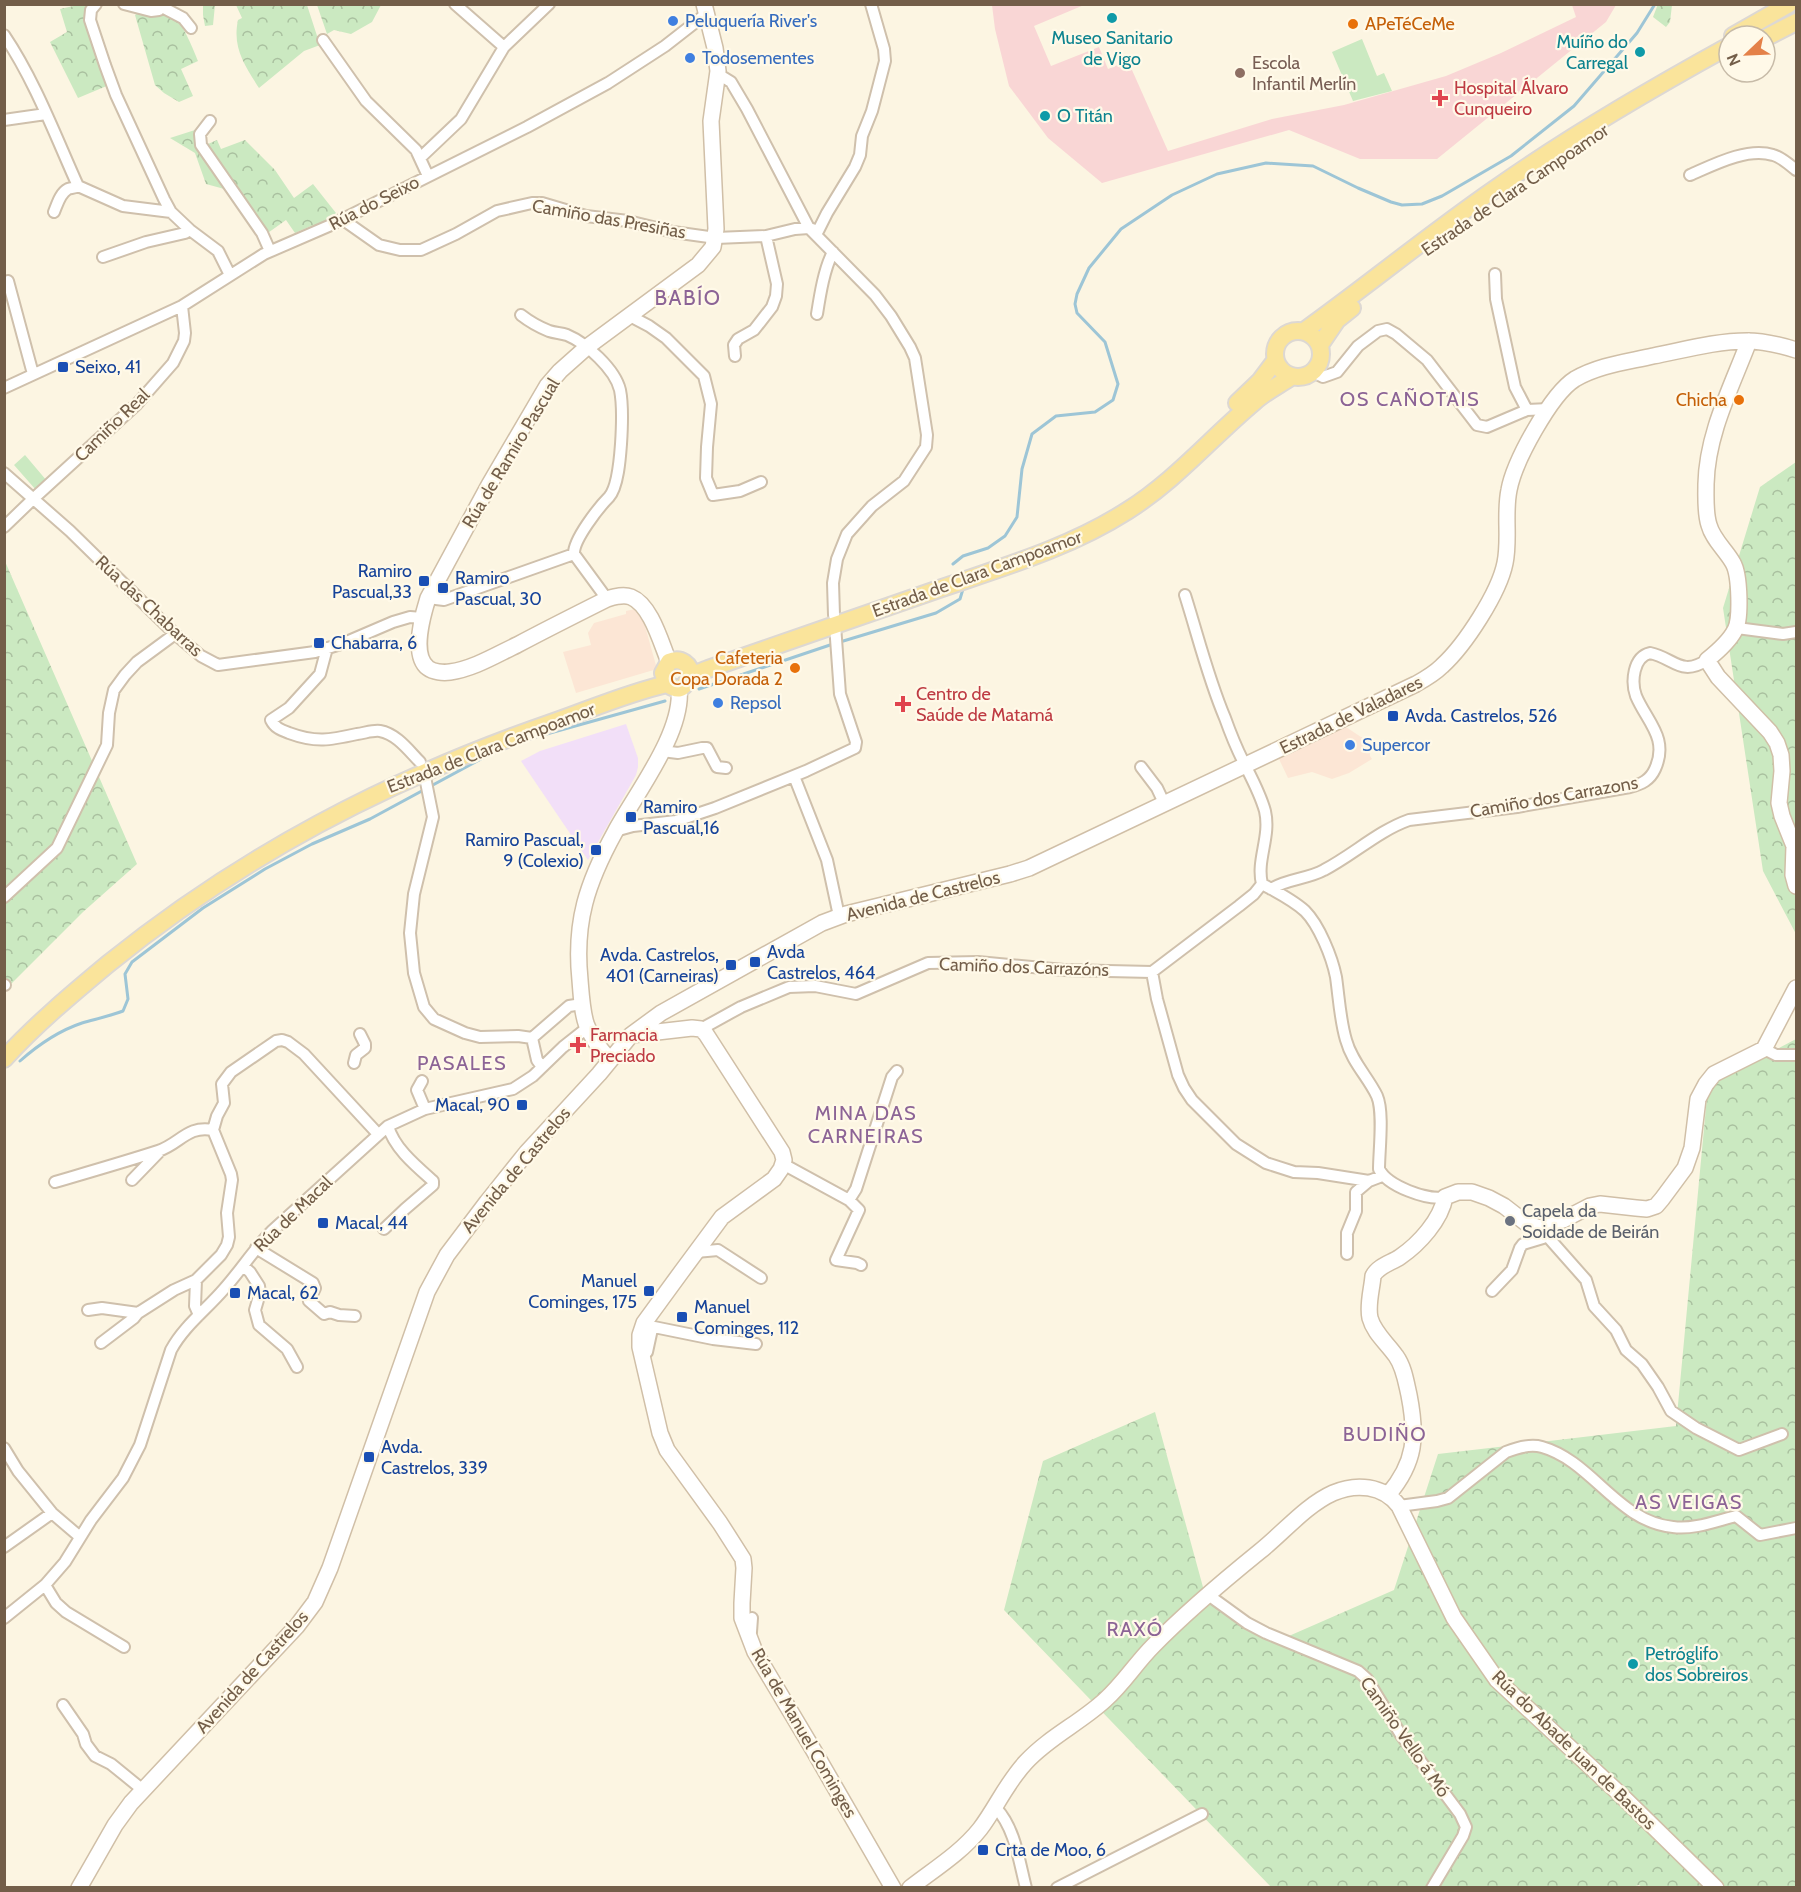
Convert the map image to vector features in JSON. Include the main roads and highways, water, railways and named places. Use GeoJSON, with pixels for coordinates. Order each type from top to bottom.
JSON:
{"type":"FeatureCollection","features":[{"type":"Feature","properties":{"kind":"main road","name":"Estrada de Clara Campoamor"},"geometry":{"type":"LineString","coordinates":[[1754,24],[1789,4]]}},
{"type":"Feature","properties":{"kind":"main road"},"geometry":{"type":"LineString","coordinates":[[1770,24],[1797,10]]}},
{"type":"Feature","properties":{"kind":"main road"},"geometry":{"type":"LineString","coordinates":[[1777,32],[1797,22]]}},
{"type":"Feature","properties":{"kind":"main road","name":"Estrada de Clara Campoamor"},"geometry":{"type":"LineString","coordinates":[[1409,251],[1428,229],[1505,174],[1593,116],[1717,45]]}},
{"type":"Feature","properties":{"kind":"main road","name":"Estrada de Clara Campoamor"},"geometry":{"type":"LineString","coordinates":[[835,625],[1049,540],[1088,523],[1124,502],[1173,466],[1260,381],[1275,361],[1275,347],[1283,335],[1296,330],[1304,331],[1495,189],[1633,100],[1717,53]]}},
{"type":"Feature","properties":{"kind":"main road","name":"Estrada de Clara Campoamor"},"geometry":{"type":"LineString","coordinates":[[4,1059],[78,989],[140,938],[257,858],[365,798],[423,772],[522,722],[676,675],[719,655],[835,625],[1042,553],[1092,532],[1154,493],[1256,400],[1292,377],[1307,376],[1313,372],[1321,360],[1320,345],[1337,320],[1420,254],[1546,165],[1625,115],[1717,64]]}},
{"type":"Feature","properties":{"kind":"main road"},"geometry":{"type":"LineString","coordinates":[[1304,331],[1316,339],[1320,345]]}},
{"type":"Feature","properties":{"kind":"main road"},"geometry":{"type":"LineString","coordinates":[[1275,361],[1279,368],[1292,377]]}},
{"type":"Feature","properties":{"kind":"main road","name":"Estrada de Clara Campoamor"},"geometry":{"type":"LineString","coordinates":[[4,1045],[47,1004],[116,945],[202,882],[303,820],[423,772]]}},
{"type":"Feature","properties":{"kind":"waterway"},"geometry":{"type":"LineString","coordinates":[[953,564],[963,556],[988,548],[1005,536],[1017,517],[1022,469],[1032,434],[1056,416],[1095,412],[1113,400],[1118,384],[1105,342],[1077,313],[1075,304],[1089,268],[1121,229],[1172,195],[1217,174],[1266,163],[1313,166],[1358,188],[1402,205],[1422,204],[1442,196],[1511,156],[1574,106],[1637,33],[1655,4]]}},
{"type":"Feature","properties":{"kind":"waterway"},"geometry":{"type":"LineString","coordinates":[[840,642],[936,613],[960,599],[963,589]]}},
{"type":"Feature","properties":{"kind":"waterway"},"geometry":{"type":"LineString","coordinates":[[699,689],[833,644]]}},
{"type":"Feature","properties":{"kind":"waterway"},"geometry":{"type":"LineString","coordinates":[[543,735],[665,701]]}},
{"type":"Feature","properties":{"kind":"waterway"},"geometry":{"type":"LineString","coordinates":[[20,1061],[41,1044],[65,1030],[123,1011],[128,999],[125,974],[132,962],[203,908],[265,869],[312,844],[370,819],[492,753]]}},
{"type":"Feature","properties":{"kind":"place","name":"Museo Sanitario de Vigo"},"geometry":{"type":"Point","coordinates":[1112,18]}},
{"type":"Feature","properties":{"kind":"place","name":"Peluquería River's"},"geometry":{"type":"Point","coordinates":[673,21]}},
{"type":"Feature","properties":{"kind":"place","name":"APeTéCeMe"},"geometry":{"type":"Point","coordinates":[1353,24]}},
{"type":"Feature","properties":{"kind":"place","name":"Muíño do Carregal"},"geometry":{"type":"Point","coordinates":[1640,52]}},
{"type":"Feature","properties":{"kind":"place","name":"Todosementes"},"geometry":{"type":"Point","coordinates":[690,58]}},
{"type":"Feature","properties":{"kind":"place","name":"Escola Infantil Merlín"},"geometry":{"type":"Point","coordinates":[1240,73]}},
{"type":"Feature","properties":{"kind":"place","name":"Hospital Álvaro Cunqueiro"},"geometry":{"type":"Point","coordinates":[1440,98]}},
{"type":"Feature","properties":{"kind":"place","name":"O Titán"},"geometry":{"type":"Point","coordinates":[1045,116]}},
{"type":"Feature","properties":{"kind":"place","name":"Seixo, 41"},"geometry":{"type":"Point","coordinates":[63,367]}},
{"type":"Feature","properties":{"kind":"place","name":"Chicha"},"geometry":{"type":"Point","coordinates":[1739,400]}},
{"type":"Feature","properties":{"kind":"place","name":"Ramiro Pascual,33"},"geometry":{"type":"Point","coordinates":[424,581]}},
{"type":"Feature","properties":{"kind":"place","name":"Ramiro Pascual, 30"},"geometry":{"type":"Point","coordinates":[443,588]}},
{"type":"Feature","properties":{"kind":"place","name":"Chabarra, 6"},"geometry":{"type":"Point","coordinates":[319,643]}},
{"type":"Feature","properties":{"kind":"place","name":"Cafeteria Copa Dorada 2"},"geometry":{"type":"Point","coordinates":[795,668]}},
{"type":"Feature","properties":{"kind":"place","name":"Repsol"},"geometry":{"type":"Point","coordinates":[718,703]}},
{"type":"Feature","properties":{"kind":"place","name":"Centro de Saúde de Matamá"},"geometry":{"type":"Point","coordinates":[903,704]}},
{"type":"Feature","properties":{"kind":"place","name":"Avda. Castrelos, 526"},"geometry":{"type":"Point","coordinates":[1393,716]}},
{"type":"Feature","properties":{"kind":"place","name":"Supercor"},"geometry":{"type":"Point","coordinates":[1350,745]}},
{"type":"Feature","properties":{"kind":"place","name":"Ramiro Pascual,16"},"geometry":{"type":"Point","coordinates":[631,817]}},
{"type":"Feature","properties":{"kind":"place","name":"Ramiro Pascual, 9 (Colexio)"},"geometry":{"type":"Point","coordinates":[596,850]}},
{"type":"Feature","properties":{"kind":"place","name":"Avda Castrelos, 464"},"geometry":{"type":"Point","coordinates":[755,962]}},
{"type":"Feature","properties":{"kind":"place","name":"Avda. Castrelos, 401 (Carneiras)"},"geometry":{"type":"Point","coordinates":[731,965]}},
{"type":"Feature","properties":{"kind":"place","name":"Farmacia Preciado"},"geometry":{"type":"Point","coordinates":[578,1045]}},
{"type":"Feature","properties":{"kind":"place","name":"Macal, 90"},"geometry":{"type":"Point","coordinates":[522,1105]}},
{"type":"Feature","properties":{"kind":"place","name":"Capela da Soidade de Beirán"},"geometry":{"type":"Point","coordinates":[1510,1221]}},
{"type":"Feature","properties":{"kind":"place","name":"Macal, 44"},"geometry":{"type":"Point","coordinates":[323,1223]}},
{"type":"Feature","properties":{"kind":"place","name":"Manuel Cominges, 175"},"geometry":{"type":"Point","coordinates":[649,1291]}},
{"type":"Feature","properties":{"kind":"place","name":"Macal, 62"},"geometry":{"type":"Point","coordinates":[235,1293]}},
{"type":"Feature","properties":{"kind":"place","name":"Manuel Cominges, 112"},"geometry":{"type":"Point","coordinates":[682,1317]}},
{"type":"Feature","properties":{"kind":"place","name":"Avda. Castrelos, 339"},"geometry":{"type":"Point","coordinates":[369,1457]}},
{"type":"Feature","properties":{"kind":"place","name":"Petróglifo dos Sobreiros"},"geometry":{"type":"Point","coordinates":[1633,1664]}},
{"type":"Feature","properties":{"kind":"place","name":"Crta de Moo, 6"},"geometry":{"type":"Point","coordinates":[983,1850]}},
{"type":"Feature","properties":{"kind":"district","name":"BABÍO"},"geometry":{"type":"Point","coordinates":[688,297]}},
{"type":"Feature","properties":{"kind":"district","name":"OS CAÑOTAIS"},"geometry":{"type":"Point","coordinates":[1410,399]}},
{"type":"Feature","properties":{"kind":"district","name":"PASALES"},"geometry":{"type":"Point","coordinates":[462,1063]}},
{"type":"Feature","properties":{"kind":"district","name":"MINA DAS CARNEIRAS"},"geometry":{"type":"Point","coordinates":[866,1124]}},
{"type":"Feature","properties":{"kind":"district","name":"BUDIÑO"},"geometry":{"type":"Point","coordinates":[1385,1434]}},
{"type":"Feature","properties":{"kind":"district","name":"AS VEIGAS"},"geometry":{"type":"Point","coordinates":[1689,1502]}},
{"type":"Feature","properties":{"kind":"district","name":"RAXÓ"},"geometry":{"type":"Point","coordinates":[1135,1629]}}]}
